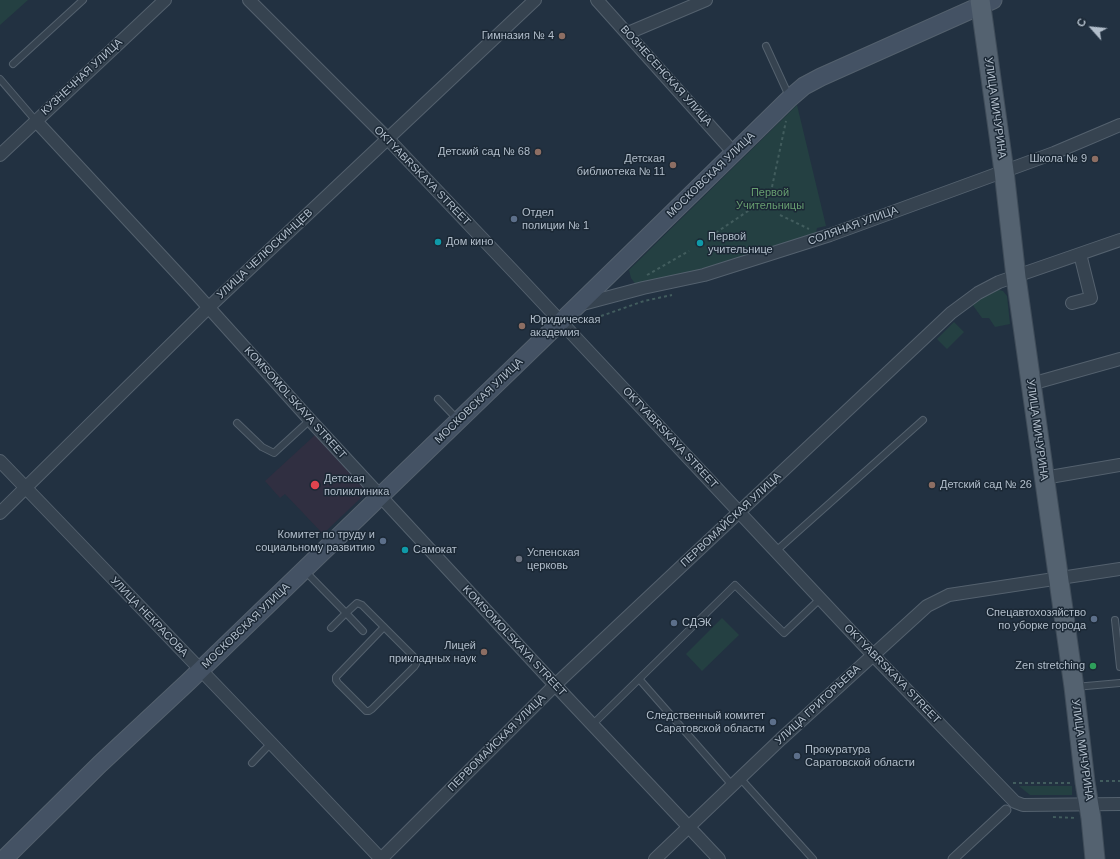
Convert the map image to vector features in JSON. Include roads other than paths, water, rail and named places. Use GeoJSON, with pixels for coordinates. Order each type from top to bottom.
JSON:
{"type":"FeatureCollection","features":[{"type":"Feature","properties":{"kind":"main road","name":"МОСКОВСКАЯ УЛИЦА"},"geometry":{"type":"LineString","coordinates":[[4,859],[100,764],[200,670],[561,322],[790,98],[804,86],[821,77],[985,2]]}},
{"type":"Feature","properties":{"kind":"main road","name":"УЛИЦА МИЧУРИНА"},"geometry":{"type":"LineString","coordinates":[[985,2],[1016,277],[1074,687],[1095,859]]}},
{"type":"Feature","properties":{"kind":"street","name":"КУЗНЕЧНАЯ УЛИЦА"},"geometry":{"type":"LineString","coordinates":[[0,155],[165,0]]}},
{"type":"Feature","properties":{"kind":"street","name":"УЛИЦА ЧЕЛЮСКИНЦЕВ"},"geometry":{"type":"LineString","coordinates":[[0,513],[208,308],[386,138],[535,0]]}},
{"type":"Feature","properties":{"kind":"street","name":"ВОЗНЕСЕНСКАЯ УЛИЦА"},"geometry":{"type":"LineString","coordinates":[[597,0],[734,153]]}},
{"type":"Feature","properties":{"kind":"street"},"geometry":{"type":"LineString","coordinates":[[628,33],[706,0]]}},
{"type":"Feature","properties":{"kind":"street","name":"OKTYABRSKAYA STREET"},"geometry":{"type":"LineString","coordinates":[[254,2],[386,138],[821,598],[873,655],[1015,802],[1023,805],[1120,804]]}},
{"type":"Feature","properties":{"kind":"street","name":"KOMSOMOLSKAYA STREET"},"geometry":{"type":"LineString","coordinates":[[36,121],[187,283],[310,420],[555,686],[719,859]]}},
{"type":"Feature","properties":{"kind":"street","name":"СОЛЯНАЯ УЛИЦА"},"geometry":{"type":"LineString","coordinates":[[578,305],[643,288],[704,275],[824,237],[1054,153],[1120,125]]}},
{"type":"Feature","properties":{"kind":"street","name":"ПЕРВОМАЙСКАЯ УЛИЦА"},"geometry":{"type":"LineString","coordinates":[[381,859],[555,686],[950,313],[978,293],[999,282],[1120,240]]}},
{"type":"Feature","properties":{"kind":"street"},"geometry":{"type":"LineString","coordinates":[[1072,303],[1090,298],[1080,254]]}},
{"type":"Feature","properties":{"kind":"street"},"geometry":{"type":"LineString","coordinates":[[1031,384],[1120,359]]}},
{"type":"Feature","properties":{"kind":"street","name":"УЛИЦА НЕКРАСОВА"},"geometry":{"type":"LineString","coordinates":[[0,461],[272,743],[381,859]]}},
{"type":"Feature","properties":{"kind":"street"},"geometry":{"type":"LineString","coordinates":[[1044,478],[1120,465]]}},
{"type":"Feature","properties":{"kind":"street","name":"УЛИЦА ГРИГОРЬЕВА"},"geometry":{"type":"LineString","coordinates":[[655,859],[873,655],[927,606],[935,601],[949,595],[1120,569]]}},
{"type":"Feature","properties":{"kind":"street"},"geometry":{"type":"LineString","coordinates":[[953,859],[1006,810]]}},
{"type":"Feature","properties":{"kind":"lane"},"geometry":{"type":"LineString","coordinates":[[13,64],[83,0]]}},
{"type":"Feature","properties":{"kind":"lane"},"geometry":{"type":"LineString","coordinates":[[766,46],[790,98]]}},
{"type":"Feature","properties":{"kind":"lane"},"geometry":{"type":"LineString","coordinates":[[0,79],[36,121]]}},
{"type":"Feature","properties":{"kind":"lane"},"geometry":{"type":"LineString","coordinates":[[438,399],[458,421]]}},
{"type":"Feature","properties":{"kind":"lane"},"geometry":{"type":"LineString","coordinates":[[237,423],[262,447],[274,453],[310,420]]}},
{"type":"Feature","properties":{"kind":"lane"},"geometry":{"type":"LineString","coordinates":[[776,551],[923,420]]}},
{"type":"Feature","properties":{"kind":"lane"},"geometry":{"type":"LineString","coordinates":[[304,570],[363,631]]}},
{"type":"Feature","properties":{"kind":"lane"},"geometry":{"type":"LineString","coordinates":[[592,725],[736,585],[784,633],[821,598]]}},
{"type":"Feature","properties":{"kind":"lane"},"geometry":{"type":"LineString","coordinates":[[331,628],[354,604],[359,603],[415,658],[416,664],[372,709],[366,711],[338,683],[336,677],[338,673],[384,628]]}},
{"type":"Feature","properties":{"kind":"lane"},"geometry":{"type":"LineString","coordinates":[[1114,620],[1120,667]]}},
{"type":"Feature","properties":{"kind":"lane"},"geometry":{"type":"LineString","coordinates":[[640,680],[736,782],[812,859]]}},
{"type":"Feature","properties":{"kind":"lane"},"geometry":{"type":"LineString","coordinates":[[1074,687],[1120,683]]}},
{"type":"Feature","properties":{"kind":"lane"},"geometry":{"type":"LineString","coordinates":[[252,763],[272,743]]}},
{"type":"Feature","properties":{"kind":"place","name":"Гимназия № 4"},"geometry":{"type":"Point","coordinates":[562,36]}},
{"type":"Feature","properties":{"kind":"place","name":"Детский сад № 68"},"geometry":{"type":"Point","coordinates":[538,152]}},
{"type":"Feature","properties":{"kind":"place","name":"Школа № 9"},"geometry":{"type":"Point","coordinates":[1095,159]}},
{"type":"Feature","properties":{"kind":"place","name":"Детская библиотека № 11"},"geometry":{"type":"Point","coordinates":[673,165]}},
{"type":"Feature","properties":{"kind":"place","name":"Отдел полиции № 1"},"geometry":{"type":"Point","coordinates":[514,219]}},
{"type":"Feature","properties":{"kind":"place","name":"Дом кино"},"geometry":{"type":"Point","coordinates":[438,242]}},
{"type":"Feature","properties":{"kind":"place","name":"Первой учительнице"},"geometry":{"type":"Point","coordinates":[700,243]}},
{"type":"Feature","properties":{"kind":"place","name":"Юридическая академия"},"geometry":{"type":"Point","coordinates":[522,326]}},
{"type":"Feature","properties":{"kind":"place","name":"Детская поликлиника"},"geometry":{"type":"Point","coordinates":[315,485]}},
{"type":"Feature","properties":{"kind":"place","name":"Детский сад № 26"},"geometry":{"type":"Point","coordinates":[932,485]}},
{"type":"Feature","properties":{"kind":"place","name":"Комитет по труду и социальному развитию"},"geometry":{"type":"Point","coordinates":[383,541]}},
{"type":"Feature","properties":{"kind":"place","name":"Самокат"},"geometry":{"type":"Point","coordinates":[405,550]}},
{"type":"Feature","properties":{"kind":"place","name":"Успенская церковь"},"geometry":{"type":"Point","coordinates":[519,559]}},
{"type":"Feature","properties":{"kind":"place","name":"Спецавтохозяйство по уборке города"},"geometry":{"type":"Point","coordinates":[1094,619]}},
{"type":"Feature","properties":{"kind":"place","name":"СДЭК"},"geometry":{"type":"Point","coordinates":[674,623]}},
{"type":"Feature","properties":{"kind":"place","name":"Лицей прикладных наук"},"geometry":{"type":"Point","coordinates":[484,652]}},
{"type":"Feature","properties":{"kind":"place","name":"Zen stretching"},"geometry":{"type":"Point","coordinates":[1093,666]}},
{"type":"Feature","properties":{"kind":"place","name":"Следственный комитет Саратовской области"},"geometry":{"type":"Point","coordinates":[773,722]}},
{"type":"Feature","properties":{"kind":"place","name":"Прокуратура Саратовской области"},"geometry":{"type":"Point","coordinates":[797,756]}},
{"type":"Feature","properties":{"kind":"park label","name":"Первой Учительницы"},"geometry":{"type":"Point","coordinates":[770,199]}}]}
